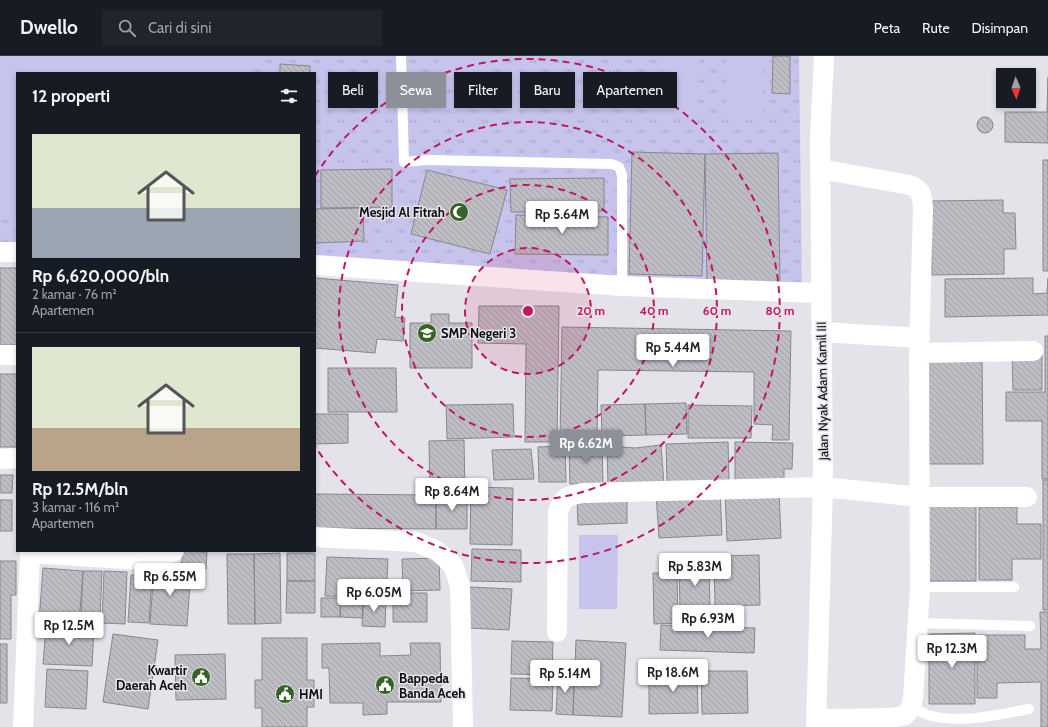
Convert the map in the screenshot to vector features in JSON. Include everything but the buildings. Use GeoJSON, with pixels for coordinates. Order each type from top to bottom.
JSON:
{"type":"FeatureCollection","features":[{"type":"Feature","properties":{"kind":"street","name":"Jalan Nyak Adam Kamil III"},"geometry":{"type":"LineString","coordinates":[[816,723],[823,487],[820,138],[824,56]]}},
{"type":"Feature","properties":{"kind":"street"},"geometry":{"type":"LineString","coordinates":[[816,723],[904,715],[911,706],[913,698],[920,586],[920,345],[924,208],[922,196],[918,188],[910,185],[820,169]]}},
{"type":"Feature","properties":{"kind":"street"},"geometry":{"type":"LineString","coordinates":[[0,252],[16,252]]}},
{"type":"Feature","properties":{"kind":"street"},"geometry":{"type":"LineString","coordinates":[[316,265],[622,286],[821,293]]}},
{"type":"Feature","properties":{"kind":"street"},"geometry":{"type":"LineString","coordinates":[[821,332],[920,345],[1033,351]]}},
{"type":"Feature","properties":{"kind":"street"},"geometry":{"type":"LineString","coordinates":[[0,355],[16,355]]}},
{"type":"Feature","properties":{"kind":"street"},"geometry":{"type":"LineString","coordinates":[[0,459],[16,458]]}},
{"type":"Feature","properties":{"kind":"street"},"geometry":{"type":"LineString","coordinates":[[557,632],[558,511],[562,501],[570,495],[582,493],[823,487],[920,497],[1027,497]]}},
{"type":"Feature","properties":{"kind":"street"},"geometry":{"type":"LineString","coordinates":[[316,537],[416,542],[437,551],[453,565],[460,586],[463,727]]}},
{"type":"Feature","properties":{"kind":"street"},"geometry":{"type":"LineString","coordinates":[[23,727],[30,552],[141,560],[172,552]]}},
{"type":"Feature","properties":{"kind":"lane"},"geometry":{"type":"LineString","coordinates":[[402,56],[404,162],[444,160],[612,164],[619,167],[622,175],[622,286]]}},
{"type":"Feature","properties":{"kind":"lane"},"geometry":{"type":"LineString","coordinates":[[920,586],[1014,587]]}},
{"type":"Feature","properties":{"kind":"lane"},"geometry":{"type":"LineString","coordinates":[[918,622],[1030,626]]}},
{"type":"Feature","properties":{"kind":"lane"},"geometry":{"type":"LineString","coordinates":[[911,706],[926,714],[940,718],[992,716],[1030,709]]}},
{"type":"Feature","properties":{"kind":"green space"},"geometry":{"type":"Polygon","coordinates":[[[0,56],[799,56],[802,286],[316,266],[316,72],[16,72],[16,254],[0,253],[0,56]]]}},
{"type":"Feature","properties":{"kind":"green space"},"geometry":{"type":"Polygon","coordinates":[[[0,56],[250,56],[250,72],[16,72],[16,218],[0,217],[0,56]]]}},
{"type":"Feature","properties":{"kind":"green space"},"geometry":{"type":"Polygon","coordinates":[[[438,56],[488,56],[488,72],[454,72],[454,88],[446,88],[446,72],[438,72],[438,56]]]}},
{"type":"Feature","properties":{"kind":"green space"},"geometry":{"type":"Polygon","coordinates":[[[663,56],[699,56],[698,119],[662,118],[662,108],[677,108],[677,72],[663,72],[663,56]]]}},
{"type":"Feature","properties":{"kind":"green space"},"geometry":{"type":"Polygon","coordinates":[[[726,56],[763,56],[762,120],[726,120],[726,56]]]}},
{"type":"Feature","properties":{"kind":"green space"},"geometry":{"type":"Polygon","coordinates":[[[579,535],[618,535],[617,609],[579,609],[579,535]]]}},
{"type":"Feature","properties":{"kind":"place","name":"Mesjid Al Fitrah"},"geometry":{"type":"Point","coordinates":[459,212]}},
{"type":"Feature","properties":{"kind":"place","name":"SMP Negeri 3"},"geometry":{"type":"Point","coordinates":[427,333]}},
{"type":"Feature","properties":{"kind":"place","name":"Kwartir Daerah Aceh"},"geometry":{"type":"Point","coordinates":[201,677]}},
{"type":"Feature","properties":{"kind":"place","name":"Bappeda Banda Aceh"},"geometry":{"type":"Point","coordinates":[385,685]}},
{"type":"Feature","properties":{"kind":"place","name":"HMI"},"geometry":{"type":"Point","coordinates":[285,694]}}]}
